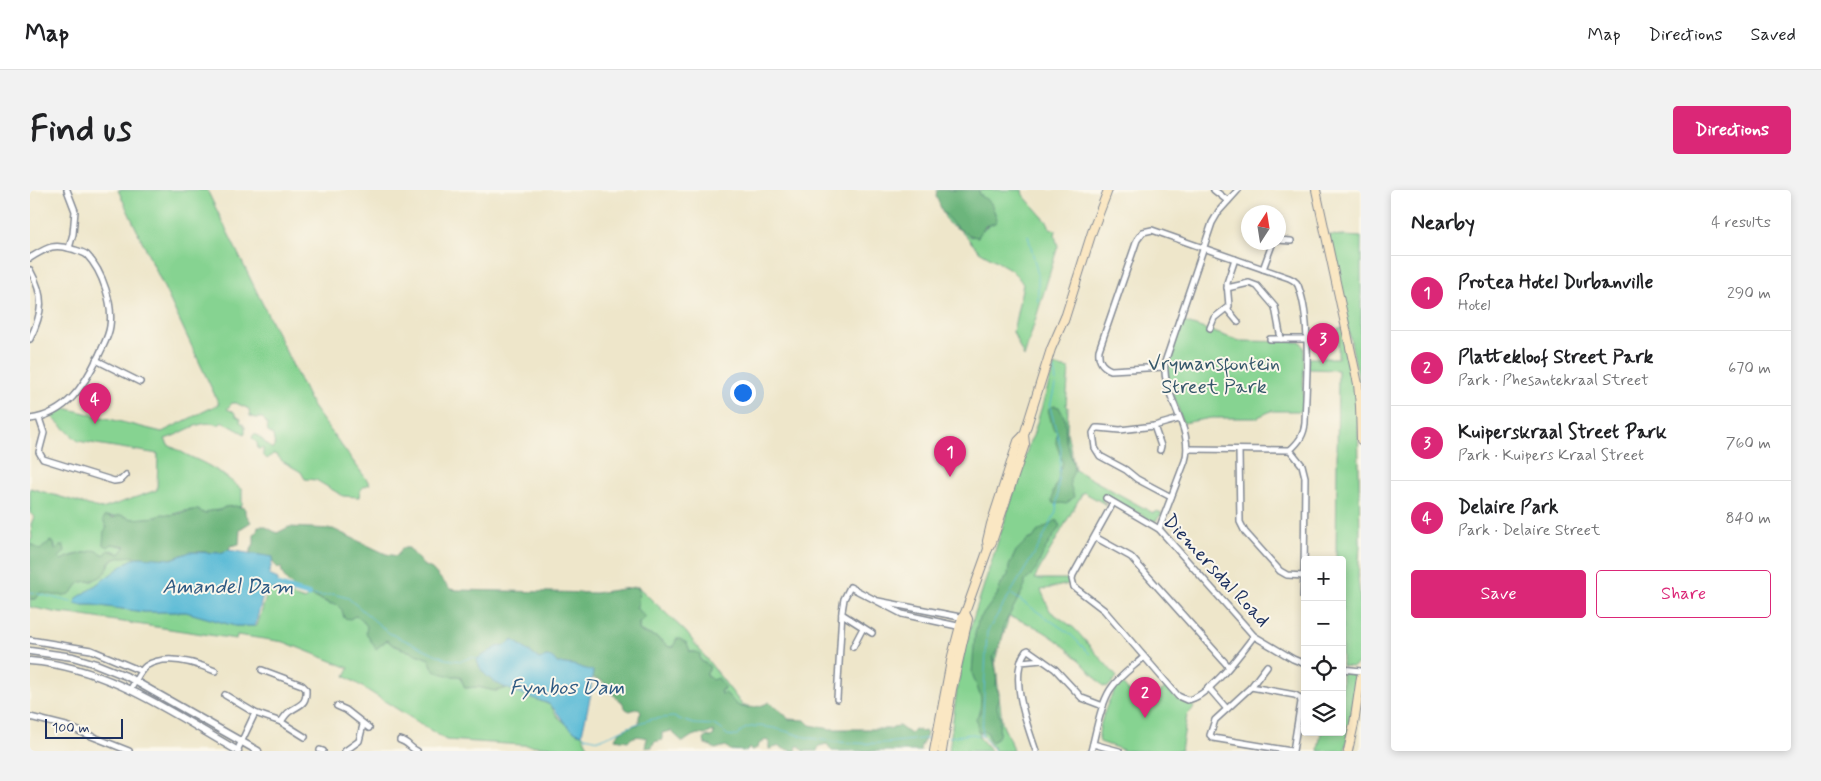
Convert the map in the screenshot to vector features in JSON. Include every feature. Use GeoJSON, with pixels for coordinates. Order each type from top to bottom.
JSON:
{"type":"FeatureCollection","features":[{"type":"Feature","properties":{"kind":"main road"},"geometry":{"type":"LineString","coordinates":[[938,751],[965,617],[988,549],[987,541],[991,524],[1018,441],[1024,435],[1045,368],[1054,350],[1092,232],[1108,190]]}},
{"type":"Feature","properties":{"kind":"main road"},"geometry":{"type":"LineString","coordinates":[[1316,190],[1358,384],[1361,440]]}},
{"type":"Feature","properties":{"kind":"main road"},"geometry":{"type":"LineString","coordinates":[[944,721],[944,687],[955,631],[951,624]]}},
{"type":"Feature","properties":{"kind":"main road"},"geometry":{"type":"LineString","coordinates":[[944,704],[963,627]]}},
{"type":"Feature","properties":{"kind":"main road"},"geometry":{"type":"LineString","coordinates":[[1348,751],[1361,677]]}},
{"type":"Feature","properties":{"kind":"street"},"geometry":{"type":"LineString","coordinates":[[67,190],[75,210],[73,234],[69,248]]}},
{"type":"Feature","properties":{"kind":"street"},"geometry":{"type":"LineString","coordinates":[[1214,190],[1228,201]]}},
{"type":"Feature","properties":{"kind":"street"},"geometry":{"type":"LineString","coordinates":[[1159,529],[1188,449],[1166,380],[1164,367],[1166,357],[1213,220],[1238,190]]}},
{"type":"Feature","properties":{"kind":"street"},"geometry":{"type":"LineString","coordinates":[[1164,367],[1111,370],[1101,364],[1099,350],[1140,234],[1145,230],[1152,230],[1235,259],[1291,279],[1297,284],[1304,310],[1306,339],[1304,430],[1299,441],[1290,450],[1188,449]]}},
{"type":"Feature","properties":{"kind":"street"},"geometry":{"type":"LineString","coordinates":[[1286,241],[1291,241]]}},
{"type":"Feature","properties":{"kind":"street"},"geometry":{"type":"LineString","coordinates":[[30,258],[52,246],[62,246],[84,254],[90,258],[109,296],[109,330],[86,382],[74,397],[60,409],[39,418],[30,419]]}},
{"type":"Feature","properties":{"kind":"street"},"geometry":{"type":"LineString","coordinates":[[1263,269],[1270,250]]}},
{"type":"Feature","properties":{"kind":"street"},"geometry":{"type":"LineString","coordinates":[[1210,328],[1214,318],[1227,309],[1230,303],[1227,280],[1235,259]]}},
{"type":"Feature","properties":{"kind":"street"},"geometry":{"type":"LineString","coordinates":[[30,270],[37,283],[41,301],[39,320],[30,339]]}},
{"type":"Feature","properties":{"kind":"street"},"geometry":{"type":"LineString","coordinates":[[1227,288],[1251,283],[1257,286],[1275,307],[1282,339]]}},
{"type":"Feature","properties":{"kind":"street"},"geometry":{"type":"LineString","coordinates":[[1227,309],[1238,322]]}},
{"type":"Feature","properties":{"kind":"street"},"geometry":{"type":"LineString","coordinates":[[1270,339],[1306,339]]}},
{"type":"Feature","properties":{"kind":"street"},"geometry":{"type":"LineString","coordinates":[[96,360],[140,382]]}},
{"type":"Feature","properties":{"kind":"street"},"geometry":{"type":"LineString","coordinates":[[39,418],[44,433],[39,452],[44,459],[114,481],[121,480],[126,475]]}},
{"type":"Feature","properties":{"kind":"street"},"geometry":{"type":"LineString","coordinates":[[1171,497],[1137,480],[1126,470],[1100,456],[1095,448],[1093,433],[1096,428],[1120,430],[1154,426],[1179,419]]}},
{"type":"Feature","properties":{"kind":"street"},"geometry":{"type":"LineString","coordinates":[[1154,426],[1161,446],[1160,450]]}},
{"type":"Feature","properties":{"kind":"street"},"geometry":{"type":"LineString","coordinates":[[1239,450],[1239,514],[1242,525],[1280,571],[1287,575],[1301,576]]}},
{"type":"Feature","properties":{"kind":"street"},"geometry":{"type":"LineString","coordinates":[[1290,450],[1302,465],[1305,477],[1304,556]]}},
{"type":"Feature","properties":{"kind":"street","name":"Diemersdal Road"},"geometry":{"type":"LineString","coordinates":[[1106,498],[1159,529],[1254,636],[1301,662]]}},
{"type":"Feature","properties":{"kind":"street"},"geometry":{"type":"LineString","coordinates":[[1113,502],[1073,575],[1072,583],[1076,590],[1104,610],[1182,699],[1194,699],[1208,687],[1229,667],[1254,636]]}},
{"type":"Feature","properties":{"kind":"street"},"geometry":{"type":"LineString","coordinates":[[1095,537],[1131,557],[1229,667]]}},
{"type":"Feature","properties":{"kind":"street"},"geometry":{"type":"LineString","coordinates":[[837,699],[842,614],[844,599],[850,587],[902,614],[963,627]]}},
{"type":"Feature","properties":{"kind":"street"},"geometry":{"type":"LineString","coordinates":[[874,600],[965,617]]}},
{"type":"Feature","properties":{"kind":"street"},"geometry":{"type":"LineString","coordinates":[[842,614],[872,633]]}},
{"type":"Feature","properties":{"kind":"street"},"geometry":{"type":"LineString","coordinates":[[853,647],[863,628]]}},
{"type":"Feature","properties":{"kind":"street"},"geometry":{"type":"LineString","coordinates":[[30,640],[90,650],[141,671]]}},
{"type":"Feature","properties":{"kind":"street"},"geometry":{"type":"LineString","coordinates":[[1036,751],[1021,705],[1019,672],[1024,654],[1028,650],[1055,670],[1082,698],[1104,706]]}},
{"type":"Feature","properties":{"kind":"street"},"geometry":{"type":"LineString","coordinates":[[30,651],[63,655],[85,661],[135,681],[258,751]]}},
{"type":"Feature","properties":{"kind":"street"},"geometry":{"type":"LineString","coordinates":[[1091,751],[1108,694],[1114,684],[1144,657]]}},
{"type":"Feature","properties":{"kind":"street"},"geometry":{"type":"LineString","coordinates":[[1021,662],[1043,660]]}},
{"type":"Feature","properties":{"kind":"street"},"geometry":{"type":"LineString","coordinates":[[30,661],[59,664],[111,680],[238,751],[255,713]]}},
{"type":"Feature","properties":{"kind":"street"},"geometry":{"type":"LineString","coordinates":[[130,690],[146,666],[161,661],[188,662],[216,671]]}},
{"type":"Feature","properties":{"kind":"street"},"geometry":{"type":"LineString","coordinates":[[1251,688],[1295,694],[1300,698],[1302,702],[1292,751],[1213,738],[1210,734],[1214,722],[1251,688],[1267,666]]}},
{"type":"Feature","properties":{"kind":"street"},"geometry":{"type":"LineString","coordinates":[[1346,669],[1361,671]]}},
{"type":"Feature","properties":{"kind":"street"},"geometry":{"type":"LineString","coordinates":[[262,670],[302,685],[306,689],[306,695],[300,706],[290,711],[280,722]]}},
{"type":"Feature","properties":{"kind":"street"},"geometry":{"type":"LineString","coordinates":[[1208,687],[1226,709]]}},
{"type":"Feature","properties":{"kind":"street"},"geometry":{"type":"LineString","coordinates":[[226,695],[255,713],[280,722],[305,737]]}},
{"type":"Feature","properties":{"kind":"street"},"geometry":{"type":"LineString","coordinates":[[337,706],[352,714],[369,728]]}},
{"type":"Feature","properties":{"kind":"street"},"geometry":{"type":"LineString","coordinates":[[30,717],[66,726],[129,751]]}},
{"type":"Feature","properties":{"kind":"street"},"geometry":{"type":"LineString","coordinates":[[345,751],[359,741],[362,724]]}},
{"type":"Feature","properties":{"kind":"street"},"geometry":{"type":"LineString","coordinates":[[400,740],[404,741],[413,750]]}},
{"type":"Feature","properties":{"kind":"street"},"geometry":{"type":"LineString","coordinates":[[1093,744],[1119,751]]}},
{"type":"Feature","properties":{"kind":"green space"},"geometry":{"type":"Polygon","coordinates":[[[118,190],[207,190],[313,407],[370,484],[362,489],[359,497],[343,496],[316,480],[305,479],[301,472],[282,461],[277,455],[273,454],[267,459],[263,455],[263,448],[258,449],[257,443],[252,438],[254,434],[257,435],[272,449],[275,446],[273,435],[268,432],[267,424],[263,418],[250,416],[249,409],[232,403],[227,409],[234,412],[241,419],[240,421],[245,427],[245,434],[223,422],[218,425],[211,423],[198,425],[165,439],[168,445],[213,468],[242,490],[242,505],[240,507],[225,507],[220,510],[209,511],[205,514],[193,510],[142,519],[107,516],[105,524],[112,544],[126,547],[120,554],[112,550],[105,555],[89,552],[61,560],[59,559],[58,547],[55,551],[55,545],[49,542],[41,550],[30,545],[30,539],[32,539],[31,524],[34,517],[30,513],[30,488],[102,509],[157,490],[158,454],[78,441],[51,416],[65,408],[162,432],[219,404],[118,190]]]}},
{"type":"Feature","properties":{"kind":"green space"},"geometry":{"type":"Polygon","coordinates":[[[937,190],[979,190],[980,195],[991,203],[997,219],[995,223],[985,226],[978,237],[971,236],[951,222],[943,213],[936,196],[937,190]]]}},
{"type":"Feature","properties":{"kind":"green space"},"geometry":{"type":"Polygon","coordinates":[[[979,190],[1022,190],[1023,195],[1048,223],[1050,228],[1056,230],[1055,236],[1058,246],[1024,357],[1013,332],[1023,284],[1010,269],[979,251],[960,230],[948,223],[943,213],[947,215],[952,223],[971,237],[978,233],[997,219],[991,203],[980,195],[979,190]]]}},
{"type":"Feature","properties":{"kind":"green space"},"geometry":{"type":"Polygon","coordinates":[[[1329,235],[1361,237],[1361,391],[1329,235]]]}},
{"type":"Feature","properties":{"kind":"green space","name":"Vrymansfontein Street Park"},"geometry":{"type":"Polygon","coordinates":[[[1181,321],[1240,341],[1301,342],[1304,348],[1303,411],[1271,411],[1256,418],[1211,418],[1183,423],[1168,378],[1167,366],[1181,321]]]}},
{"type":"Feature","properties":{"kind":"green space"},"geometry":{"type":"Polygon","coordinates":[[[1338,328],[1342,328],[1355,382],[1358,413],[1360,544],[1358,577],[1361,608],[1361,643],[1359,663],[1353,667],[1346,666],[1346,556],[1336,556],[1338,370],[1308,369],[1308,358],[1338,358],[1338,328]]]}},
{"type":"Feature","properties":{"kind":"green space"},"geometry":{"type":"Polygon","coordinates":[[[1054,366],[1069,369],[1066,405],[1068,407],[1067,432],[1075,470],[1153,513],[1157,511],[1162,513],[1156,521],[1152,521],[1105,495],[1102,500],[1107,505],[1083,492],[1034,579],[1069,579],[1069,584],[1041,590],[1050,611],[1074,628],[1117,677],[1108,687],[1103,686],[1072,653],[1049,635],[1009,617],[995,660],[1002,722],[1013,751],[996,751],[980,733],[979,737],[991,751],[949,751],[957,688],[966,643],[969,638],[968,635],[1054,366]]]}},
{"type":"Feature","properties":{"kind":"green space"},"geometry":{"type":"Polygon","coordinates":[[[1054,406],[1059,407],[1065,419],[1066,441],[1074,471],[1070,484],[1074,497],[1066,504],[1052,502],[1059,471],[1063,463],[1056,443],[1057,431],[1053,429],[1048,409],[1054,406]]]}},
{"type":"Feature","properties":{"kind":"green space"},"geometry":{"type":"Polygon","coordinates":[[[235,506],[245,508],[245,513],[251,522],[240,529],[239,544],[230,546],[229,550],[225,552],[194,552],[163,560],[123,557],[109,562],[103,575],[90,581],[80,582],[69,594],[57,595],[41,592],[36,599],[30,599],[30,545],[40,550],[50,541],[54,543],[55,550],[60,546],[64,546],[65,552],[59,557],[61,560],[95,550],[105,555],[108,550],[120,554],[126,546],[112,544],[108,547],[103,544],[104,531],[107,528],[103,520],[105,516],[113,518],[120,515],[133,519],[157,517],[162,514],[173,515],[193,510],[199,510],[205,514],[209,511],[235,506]]]}},
{"type":"Feature","properties":{"kind":"green space"},"geometry":{"type":"Polygon","coordinates":[[[1057,520],[1060,526],[1046,548],[1037,568],[1025,581],[1025,586],[1003,627],[1001,643],[993,657],[997,674],[996,687],[999,693],[997,707],[1000,718],[999,735],[993,742],[989,739],[988,733],[984,731],[978,732],[976,718],[980,712],[981,698],[972,673],[978,621],[997,595],[1001,584],[1008,575],[1009,566],[1016,551],[1027,540],[1033,538],[1037,532],[1057,520]]]}},
{"type":"Feature","properties":{"kind":"green space"},"geometry":{"type":"Polygon","coordinates":[[[258,526],[264,526],[277,533],[289,527],[333,529],[386,554],[397,556],[402,548],[409,548],[423,565],[432,569],[450,589],[595,593],[636,587],[639,589],[636,608],[646,617],[639,623],[639,630],[656,637],[669,647],[674,647],[676,639],[687,643],[690,652],[700,654],[700,660],[710,667],[706,675],[713,680],[718,678],[725,687],[720,691],[721,694],[725,693],[740,707],[753,707],[769,702],[788,719],[805,720],[810,725],[830,729],[890,729],[899,726],[910,734],[914,729],[921,732],[925,731],[927,734],[920,748],[921,751],[832,751],[827,744],[819,746],[817,751],[803,751],[800,746],[797,746],[796,751],[784,749],[780,746],[769,749],[769,742],[766,740],[760,743],[757,748],[752,750],[749,748],[747,751],[730,750],[726,746],[715,749],[705,744],[704,740],[707,736],[711,737],[714,735],[713,731],[705,735],[698,734],[692,736],[683,742],[671,731],[662,733],[662,740],[654,742],[652,747],[645,748],[647,738],[637,736],[628,741],[615,739],[622,731],[639,724],[641,711],[638,708],[630,711],[626,709],[603,682],[594,679],[592,671],[573,665],[557,663],[547,657],[539,659],[513,640],[505,646],[497,647],[492,679],[508,688],[495,691],[478,687],[465,688],[460,676],[450,676],[434,671],[429,659],[393,645],[387,640],[376,649],[366,633],[367,626],[360,618],[355,616],[350,619],[344,618],[342,610],[336,604],[331,604],[293,587],[287,582],[281,567],[278,568],[273,563],[273,557],[249,554],[254,544],[254,534],[257,532],[258,526]]]}},
{"type":"Feature","properties":{"kind":"green space"},"geometry":{"type":"Polygon","coordinates":[[[126,555],[140,557],[131,560],[77,598],[82,605],[144,612],[186,612],[235,626],[257,626],[269,588],[305,600],[308,595],[312,596],[336,604],[342,610],[360,618],[367,626],[393,645],[429,659],[450,676],[460,676],[465,688],[478,687],[495,691],[508,688],[550,705],[558,717],[577,733],[582,734],[590,750],[594,751],[571,751],[553,747],[446,740],[345,676],[349,668],[284,642],[237,635],[236,639],[30,607],[30,599],[36,599],[41,591],[49,594],[65,595],[80,582],[93,581],[109,566],[110,561],[126,555]]]}},
{"type":"Feature","properties":{"kind":"green space"},"geometry":{"type":"Polygon","coordinates":[[[637,586],[686,632],[743,706],[750,706],[747,708],[738,706],[722,694],[720,691],[724,689],[706,674],[709,671],[708,665],[700,660],[695,652],[689,652],[688,646],[669,647],[661,640],[639,630],[640,612],[636,608],[639,593],[637,586]]]}},
{"type":"Feature","properties":{"kind":"green space"},"geometry":{"type":"Polygon","coordinates":[[[1346,673],[1353,674],[1357,681],[1345,751],[1318,751],[1320,736],[1346,736],[1346,673]]]}},
{"type":"Feature","properties":{"kind":"green space"},"geometry":{"type":"Polygon","coordinates":[[[1121,682],[1143,708],[1166,687],[1179,700],[1191,703],[1194,708],[1187,715],[1181,751],[1126,751],[1100,742],[1100,729],[1105,711],[1113,693],[1121,682]]]}},
{"type":"Feature","properties":{"kind":"water","name":"Amandel Dam"},"geometry":{"type":"Polygon","coordinates":[[[228,550],[273,557],[269,575],[278,579],[275,590],[265,588],[255,626],[235,626],[186,612],[144,612],[75,603],[77,598],[131,560],[140,557],[172,559],[190,552],[221,553],[228,550]]]}},
{"type":"Feature","properties":{"kind":"water","name":"Fynbos Dam"},"geometry":{"type":"Polygon","coordinates":[[[513,640],[539,659],[553,658],[557,663],[573,665],[593,671],[590,698],[582,734],[567,726],[554,708],[548,704],[500,685],[485,674],[477,659],[497,647],[505,646],[513,640]]]}},
{"type":"Feature","properties":{"kind":"waterway"},"geometry":{"type":"LineString","coordinates":[[1028,235],[1038,275],[1038,302]]}},
{"type":"Feature","properties":{"kind":"waterway"},"geometry":{"type":"LineString","coordinates":[[995,751],[982,736],[987,632],[1039,546],[1056,512],[1061,449],[1050,407],[1056,381],[1054,369]]}},
{"type":"Feature","properties":{"kind":"waterway"},"geometry":{"type":"LineString","coordinates":[[276,585],[309,595]]}},
{"type":"Feature","properties":{"kind":"waterway"},"geometry":{"type":"LineString","coordinates":[[30,592],[75,603]]}},
{"type":"Feature","properties":{"kind":"waterway"},"geometry":{"type":"LineString","coordinates":[[309,595],[324,596],[333,594],[348,598],[389,633],[446,659],[461,661],[472,657],[477,659]]}},
{"type":"Feature","properties":{"kind":"waterway"},"geometry":{"type":"LineString","coordinates":[[1011,594],[1069,633],[1090,654]]}},
{"type":"Feature","properties":{"kind":"waterway"},"geometry":{"type":"LineString","coordinates":[[582,734],[585,737],[599,740],[652,719],[673,717],[694,724],[714,725],[727,735],[736,736],[746,728],[758,726],[810,738],[845,742],[884,743],[932,738]]}},
{"type":"Feature","properties":{"kind":"waterway"},"geometry":{"type":"LineString","coordinates":[[949,737],[972,734],[982,736]]}},
{"type":"Feature","properties":{"kind":"place","name":"Kuiperskraal Street Park"},"geometry":{"type":"Point","coordinates":[1323,364]}},
{"type":"Feature","properties":{"kind":"place","name":"Delaire Park"},"geometry":{"type":"Point","coordinates":[95,424]}},
{"type":"Feature","properties":{"kind":"place","name":"Protea Hotel Durbanville"},"geometry":{"type":"Point","coordinates":[950,477]}},
{"type":"Feature","properties":{"kind":"place","name":"Plattekloof Street Park"},"geometry":{"type":"Point","coordinates":[1145,718]}}]}
